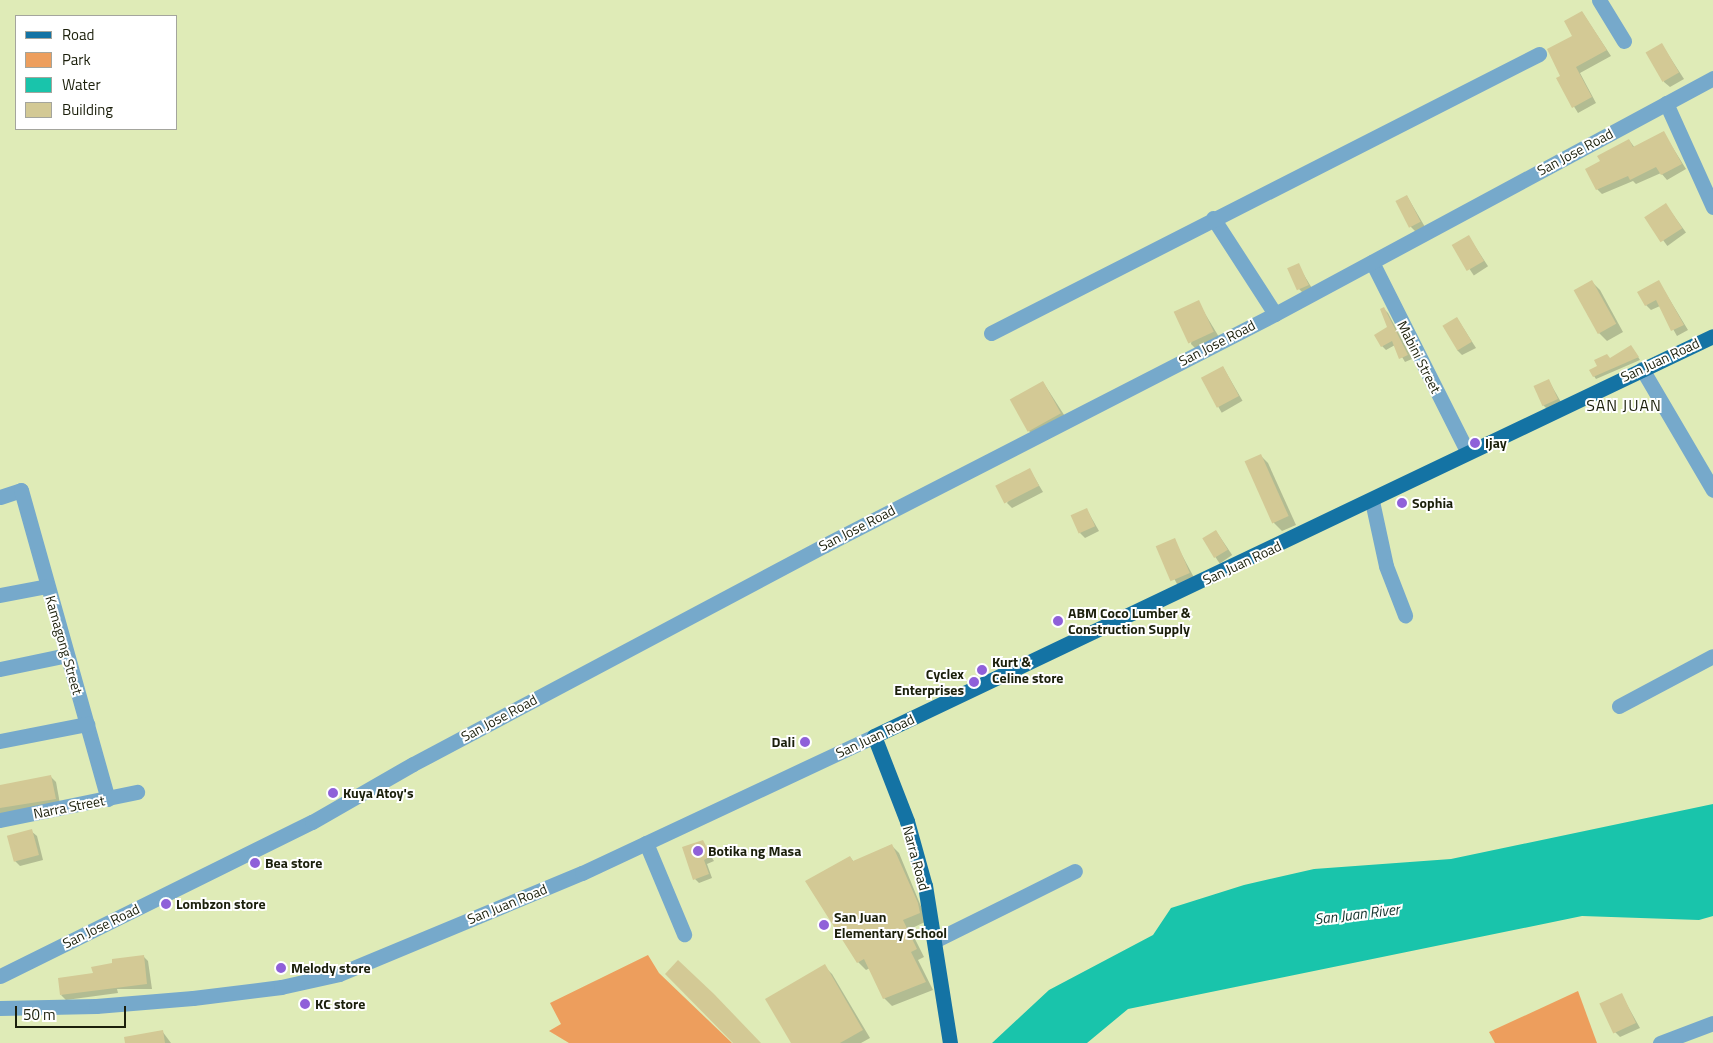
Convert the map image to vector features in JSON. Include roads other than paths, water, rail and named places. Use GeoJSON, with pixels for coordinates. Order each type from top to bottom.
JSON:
{"type":"FeatureCollection","features":[{"type":"Feature","properties":{"kind":"main road","name":"San Juan Road"},"geometry":{"type":"LineString","coordinates":[[874,736],[1372,501],[1466,451],[1713,336]]}},
{"type":"Feature","properties":{"kind":"main road","name":"Narra Road"},"geometry":{"type":"LineString","coordinates":[[874,736],[911,836],[936,940],[950,1043]]}},
{"type":"Feature","properties":{"kind":"street"},"geometry":{"type":"LineString","coordinates":[[1599,0],[1624,41]]}},
{"type":"Feature","properties":{"kind":"street"},"geometry":{"type":"LineString","coordinates":[[991,332],[1539,54]]}},
{"type":"Feature","properties":{"kind":"street","name":"San Jose Road"},"geometry":{"type":"LineString","coordinates":[[0,976],[312,822],[413,764],[825,545],[1275,314],[1713,78]]}},
{"type":"Feature","properties":{"kind":"street"},"geometry":{"type":"LineString","coordinates":[[1666,103],[1713,207]]}},
{"type":"Feature","properties":{"kind":"street"},"geometry":{"type":"LineString","coordinates":[[1213,218],[1275,314]]}},
{"type":"Feature","properties":{"kind":"street","name":"Mabini Street"},"geometry":{"type":"LineString","coordinates":[[1372,262],[1466,451]]}},
{"type":"Feature","properties":{"kind":"street"},"geometry":{"type":"LineString","coordinates":[[1642,369],[1713,490]]}},
{"type":"Feature","properties":{"kind":"street","name":"Kamagong Street"},"geometry":{"type":"LineString","coordinates":[[0,497],[20,490],[108,799]]}},
{"type":"Feature","properties":{"kind":"street"},"geometry":{"type":"LineString","coordinates":[[1372,501],[1386,566],[1405,615]]}},
{"type":"Feature","properties":{"kind":"street"},"geometry":{"type":"LineString","coordinates":[[0,596],[47,586]]}},
{"type":"Feature","properties":{"kind":"street"},"geometry":{"type":"LineString","coordinates":[[0,669],[67,655]]}},
{"type":"Feature","properties":{"kind":"street"},"geometry":{"type":"LineString","coordinates":[[1620,706],[1713,656]]}},
{"type":"Feature","properties":{"kind":"street"},"geometry":{"type":"LineString","coordinates":[[0,741],[86,724]]}},
{"type":"Feature","properties":{"kind":"street","name":"San Juan Road"},"geometry":{"type":"LineString","coordinates":[[0,1008],[96,1006],[194,998],[281,987],[339,974],[646,843],[874,736]]}},
{"type":"Feature","properties":{"kind":"street","name":"Narra Street"},"geometry":{"type":"LineString","coordinates":[[0,820],[137,792]]}},
{"type":"Feature","properties":{"kind":"street"},"geometry":{"type":"LineString","coordinates":[[646,843],[684,934]]}},
{"type":"Feature","properties":{"kind":"street"},"geometry":{"type":"LineString","coordinates":[[936,940],[1075,871]]}},
{"type":"Feature","properties":{"kind":"street"},"geometry":{"type":"LineString","coordinates":[[1660,1043],[1695,1036],[1713,1023]]}},
{"type":"Feature","properties":{"kind":"water","name":"San Juan River"},"geometry":{"type":"Polygon","coordinates":[[[1713,804],[1713,916],[1699,920],[1582,916],[1128,1009],[1087,1043],[992,1043],[1049,990],[1153,935],[1171,908],[1244,885],[1314,869],[1451,859],[1713,804]]]}},
{"type":"Feature","properties":{"kind":"place","name":"Ijay"},"geometry":{"type":"Point","coordinates":[1475,443]}},
{"type":"Feature","properties":{"kind":"place","name":"Sophia"},"geometry":{"type":"Point","coordinates":[1402,503]}},
{"type":"Feature","properties":{"kind":"place","name":"ABM Coco Lumber & Construction Supply"},"geometry":{"type":"Point","coordinates":[1058,621]}},
{"type":"Feature","properties":{"kind":"place","name":"Kurt & Celine store"},"geometry":{"type":"Point","coordinates":[982,670]}},
{"type":"Feature","properties":{"kind":"place","name":"Cyclex Enterprises"},"geometry":{"type":"Point","coordinates":[974,682]}},
{"type":"Feature","properties":{"kind":"place","name":"Dali"},"geometry":{"type":"Point","coordinates":[805,742]}},
{"type":"Feature","properties":{"kind":"place","name":"Kuya Atoy's"},"geometry":{"type":"Point","coordinates":[333,793]}},
{"type":"Feature","properties":{"kind":"place","name":"Botika ng Masa"},"geometry":{"type":"Point","coordinates":[698,851]}},
{"type":"Feature","properties":{"kind":"place","name":"Bea store"},"geometry":{"type":"Point","coordinates":[255,863]}},
{"type":"Feature","properties":{"kind":"place","name":"Lombzon store"},"geometry":{"type":"Point","coordinates":[166,904]}},
{"type":"Feature","properties":{"kind":"place","name":"San Juan Elementary School"},"geometry":{"type":"Point","coordinates":[824,925]}},
{"type":"Feature","properties":{"kind":"place","name":"Melody store"},"geometry":{"type":"Point","coordinates":[281,968]}},
{"type":"Feature","properties":{"kind":"place","name":"KC store"},"geometry":{"type":"Point","coordinates":[305,1004]}},
{"type":"Feature","properties":{"kind":"district","name":"SAN JUAN"},"geometry":{"type":"Point","coordinates":[1624,405]}}]}
